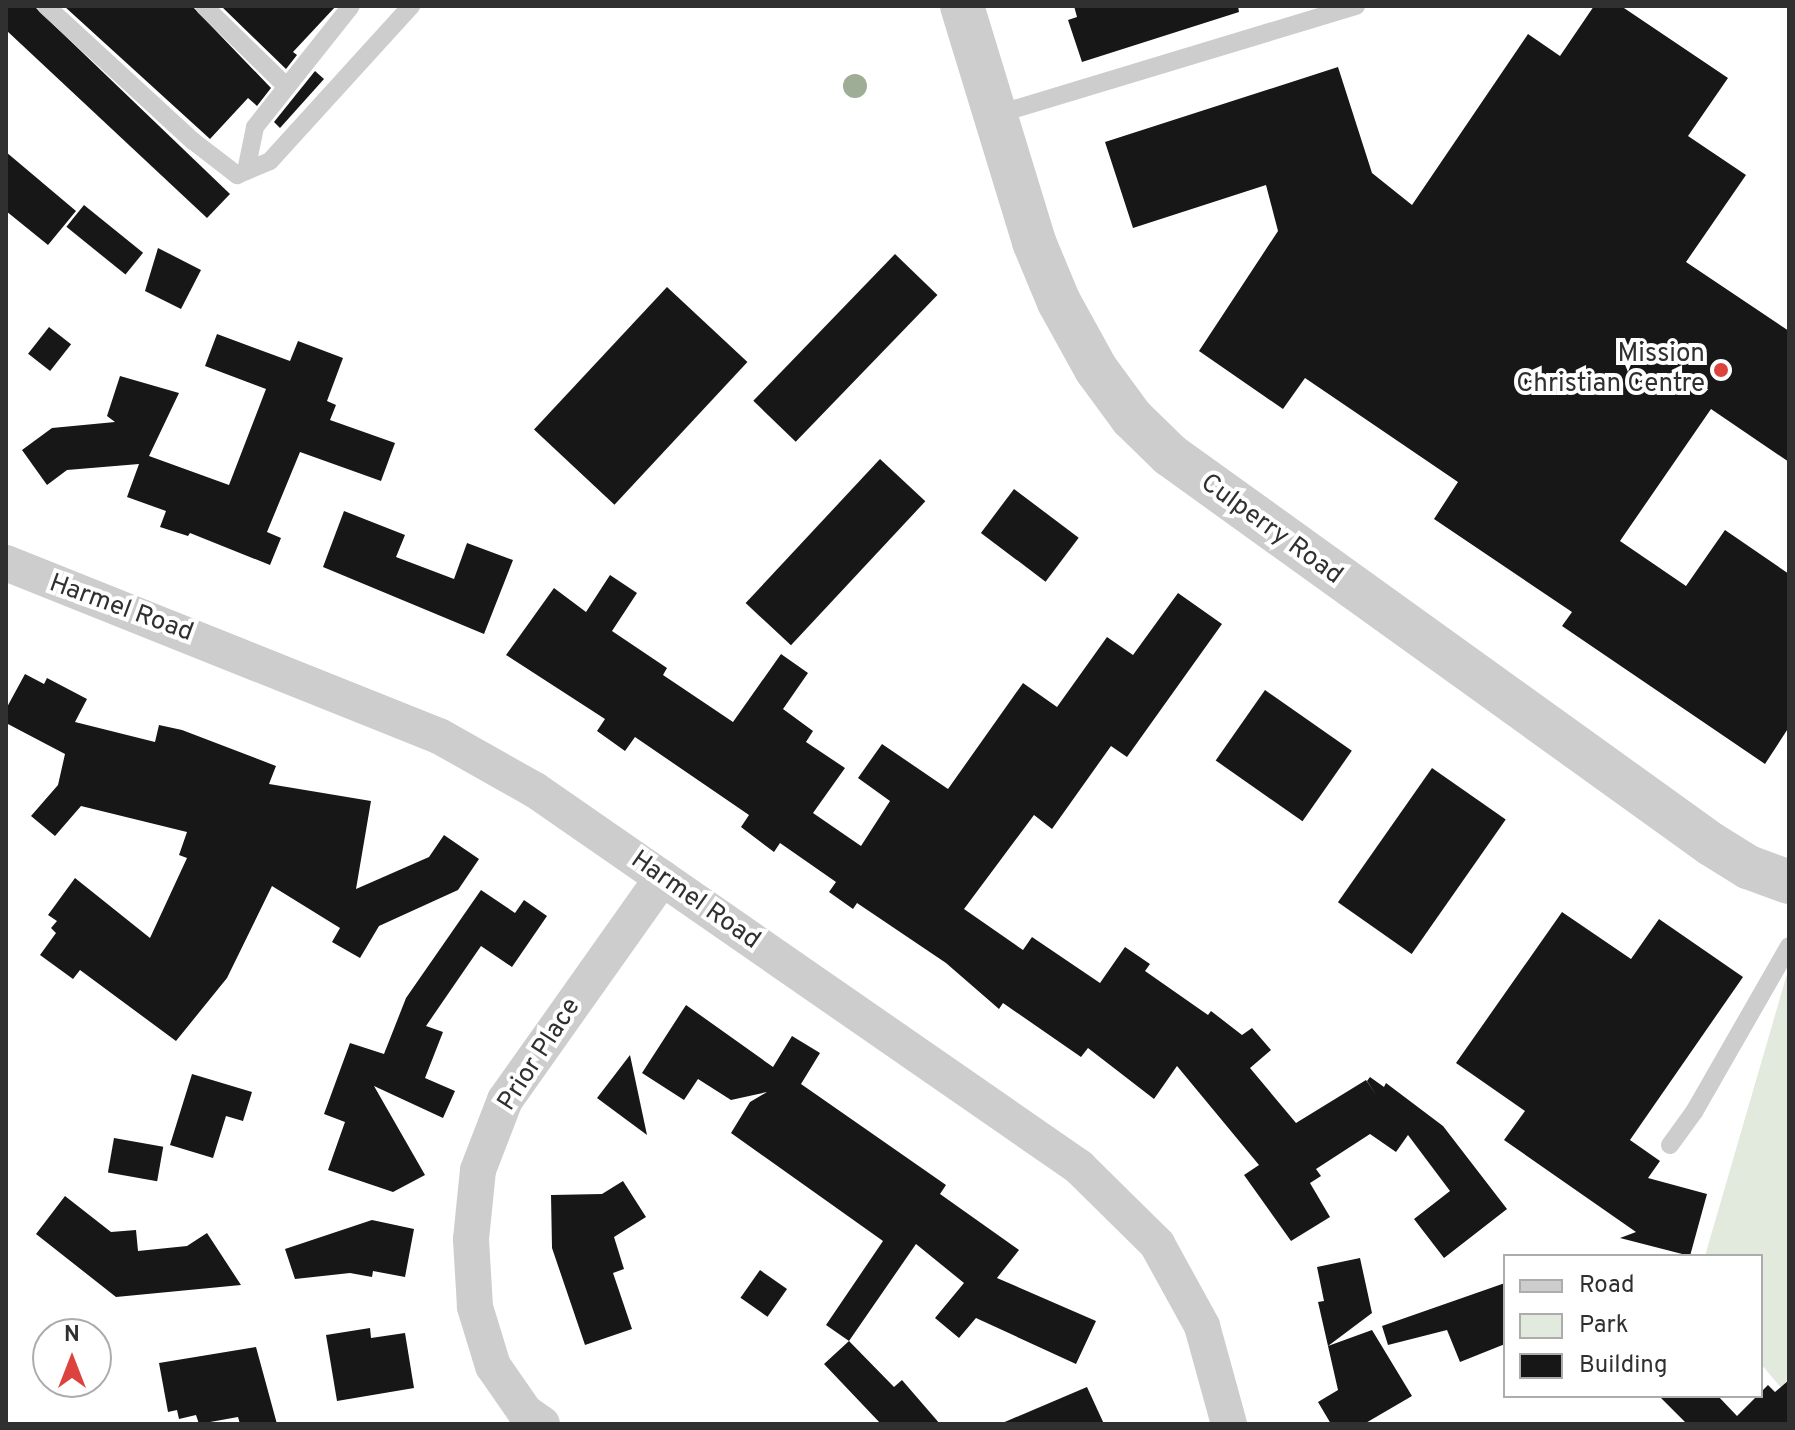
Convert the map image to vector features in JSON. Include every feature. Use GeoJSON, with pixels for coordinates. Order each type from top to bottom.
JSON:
{"type":"FeatureCollection","features":[{"type":"Feature","properties":{"kind":"street","name":"Culperry Road"},"geometry":{"type":"LineString","coordinates":[[962,6],[998,114],[1034,242],[1059,302],[1096,369],[1132,418],[1170,455],[1711,844],[1748,867],[1789,882]]}},
{"type":"Feature","properties":{"kind":"street","name":"Harmel Road"},"geometry":{"type":"LineString","coordinates":[[6,563],[439,736],[535,790],[1079,1167],[1157,1244],[1202,1326],[1229,1424]]}},
{"type":"Feature","properties":{"kind":"street","name":"Prior Place"},"geometry":{"type":"LineString","coordinates":[[542,1424],[525,1412],[493,1366],[475,1307],[471,1239],[478,1170],[505,1100],[662,878]]}},
{"type":"Feature","properties":{"kind":"lane"},"geometry":{"type":"LineString","coordinates":[[46,6],[193,141],[237,175],[270,161],[411,6]]}},
{"type":"Feature","properties":{"kind":"lane"},"geometry":{"type":"LineString","coordinates":[[204,6],[284,84]]}},
{"type":"Feature","properties":{"kind":"lane"},"geometry":{"type":"LineString","coordinates":[[246,171],[255,127],[284,84],[351,6]]}},
{"type":"Feature","properties":{"kind":"lane"},"geometry":{"type":"LineString","coordinates":[[998,114],[1356,6]]}},
{"type":"Feature","properties":{"kind":"lane"},"geometry":{"type":"LineString","coordinates":[[1670,1145],[1694,1112],[1789,946]]}},
{"type":"Feature","properties":{"kind":"green space"},"geometry":{"type":"Polygon","coordinates":[[[1789,967],[1789,1397],[1763,1366],[1763,1254],[1706,1254],[1789,967]]]}},
{"type":"Feature","properties":{"kind":"building"},"geometry":{"type":"Polygon","coordinates":[[[6,6],[34,6],[230,194],[207,218],[6,30],[6,6]]]}},
{"type":"Feature","properties":{"kind":"building"},"geometry":{"type":"Polygon","coordinates":[[[64,6],[192,6],[271,88],[257,106],[248,98],[210,139],[64,6]]]}},
{"type":"Feature","properties":{"kind":"building"},"geometry":{"type":"Polygon","coordinates":[[[221,6],[336,6],[293,52],[297,55],[286,69],[221,6]]]}},
{"type":"Feature","properties":{"kind":"building"},"geometry":{"type":"Polygon","coordinates":[[[1074,6],[1238,6],[1239,12],[1082,62],[1068,20],[1077,17],[1074,6]]]}},
{"type":"Feature","properties":{"kind":"building"},"geometry":{"type":"Polygon","coordinates":[[[1594,6],[1621,6],[1728,78],[1688,136],[1746,175],[1686,262],[1789,331],[1789,462],[1711,409],[1620,541],[1686,586],[1725,530],[1789,574],[1789,727],[1765,764],[1562,626],[1572,612],[1434,519],[1458,482],[1305,378],[1283,409],[1199,351],[1278,231],[1266,185],[1133,228],[1105,142],[1338,67],[1372,173],[1412,205],[1528,34],[1560,56],[1594,6]]]}},
{"type":"Feature","properties":{"kind":"building"},"geometry":{"type":"Polygon","coordinates":[[[315,71],[324,79],[280,128],[274,122],[315,71]]]}},
{"type":"Feature","properties":{"kind":"building"},"geometry":{"type":"Polygon","coordinates":[[[6,152],[76,211],[48,245],[6,211],[6,152]]]}},
{"type":"Feature","properties":{"kind":"building"},"geometry":{"type":"Polygon","coordinates":[[[84,205],[143,253],[125,275],[66,227],[84,205]]]}},
{"type":"Feature","properties":{"kind":"building"},"geometry":{"type":"Polygon","coordinates":[[[158,248],[201,270],[181,309],[145,291],[158,248]]]}},
{"type":"Feature","properties":{"kind":"building"},"geometry":{"type":"Polygon","coordinates":[[[895,254],[937,295],[796,442],[753,401],[895,254]]]}},
{"type":"Feature","properties":{"kind":"building"},"geometry":{"type":"Polygon","coordinates":[[[667,287],[747,362],[614,505],[534,430],[667,287]]]}},
{"type":"Feature","properties":{"kind":"building"},"geometry":{"type":"Polygon","coordinates":[[[49,327],[71,344],[50,371],[28,354],[49,327]]]}},
{"type":"Feature","properties":{"kind":"building"},"geometry":{"type":"Polygon","coordinates":[[[217,334],[290,361],[298,341],[343,358],[327,401],[336,405],[330,420],[395,443],[381,481],[300,452],[267,532],[281,538],[270,565],[190,533],[188,536],[160,527],[166,511],[127,497],[139,464],[67,470],[47,485],[22,450],[52,428],[115,422],[107,416],[120,376],[179,393],[149,456],[229,485],[266,389],[205,366],[217,334]]]}},
{"type":"Feature","properties":{"kind":"building"},"geometry":{"type":"Polygon","coordinates":[[[880,459],[925,501],[791,645],[746,603],[880,459]]]}},
{"type":"Feature","properties":{"kind":"building"},"geometry":{"type":"Polygon","coordinates":[[[1014,489],[1079,538],[1046,582],[981,533],[1014,489]]]}},
{"type":"Feature","properties":{"kind":"building"},"geometry":{"type":"Polygon","coordinates":[[[344,511],[405,535],[396,557],[454,579],[467,543],[513,560],[484,634],[323,567],[344,511]]]}},
{"type":"Feature","properties":{"kind":"building"},"geometry":{"type":"Polygon","coordinates":[[[610,575],[637,593],[612,631],[667,668],[663,675],[733,722],[781,654],[808,673],[783,709],[813,731],[806,742],[845,768],[813,813],[861,846],[890,801],[858,778],[882,744],[948,789],[1023,683],[1057,707],[1107,637],[1133,655],[1178,593],[1222,624],[1127,757],[1111,746],[1052,829],[1034,815],[964,909],[1023,950],[1032,937],[1100,983],[1125,947],[1150,964],[1145,971],[1208,1015],[1211,1011],[1242,1035],[1252,1028],[1271,1050],[1250,1068],[1296,1123],[1366,1080],[1377,1096],[1367,1081],[1370,1077],[1384,1087],[1386,1083],[1443,1126],[1507,1209],[1444,1258],[1414,1219],[1450,1191],[1408,1135],[1396,1152],[1370,1134],[1316,1169],[1321,1176],[1310,1183],[1330,1217],[1291,1241],[1244,1175],[1259,1165],[1177,1066],[1154,1099],[1088,1048],[1081,1057],[1003,1003],[999,1009],[946,963],[857,903],[853,909],[829,892],[836,882],[780,843],[774,852],[741,827],[749,815],[635,737],[625,751],[597,731],[605,719],[506,655],[554,588],[586,612],[610,575]]]}},
{"type":"Feature","properties":{"kind":"building"},"geometry":{"type":"Polygon","coordinates":[[[25,674],[44,684],[47,678],[87,699],[75,722],[155,742],[159,725],[182,730],[276,766],[269,784],[371,801],[356,889],[429,857],[444,835],[479,859],[458,890],[379,926],[360,958],[332,942],[340,928],[272,886],[227,978],[176,1041],[80,970],[73,979],[40,955],[56,933],[51,928],[57,921],[48,915],[75,878],[150,938],[187,858],[179,855],[187,832],[81,806],[55,836],[31,816],[58,785],[65,754],[6,723],[6,709],[25,674]]]}},
{"type":"Feature","properties":{"kind":"building"},"geometry":{"type":"Polygon","coordinates":[[[1265,690],[1352,751],[1303,821],[1216,760],[1265,690]]]}},
{"type":"Feature","properties":{"kind":"building"},"geometry":{"type":"Polygon","coordinates":[[[1432,768],[1506,820],[1412,954],[1338,902],[1432,768]]]}},
{"type":"Feature","properties":{"kind":"building"},"geometry":{"type":"Polygon","coordinates":[[[481,890],[515,913],[524,900],[547,916],[512,967],[481,946],[426,1026],[443,1032],[425,1078],[455,1091],[443,1118],[374,1086],[425,1175],[393,1192],[328,1170],[345,1122],[324,1114],[350,1043],[384,1054],[406,998],[481,890]]]}},
{"type":"Feature","properties":{"kind":"building"},"geometry":{"type":"Polygon","coordinates":[[[1562,912],[1631,959],[1659,919],[1743,977],[1630,1140],[1660,1161],[1648,1178],[1707,1194],[1691,1254],[1620,1238],[1636,1232],[1504,1140],[1525,1111],[1456,1063],[1562,912]]]}},
{"type":"Feature","properties":{"kind":"building"},"geometry":{"type":"Polygon","coordinates":[[[686,1005],[773,1067],[792,1036],[820,1053],[801,1084],[946,1185],[940,1194],[1019,1250],[997,1278],[1096,1321],[1076,1364],[976,1318],[959,1338],[935,1318],[964,1283],[916,1244],[849,1341],[826,1325],[883,1241],[731,1133],[750,1102],[767,1092],[731,1100],[698,1079],[684,1100],[642,1073],[686,1005]]]}},
{"type":"Feature","properties":{"kind":"building"},"geometry":{"type":"Polygon","coordinates":[[[630,1055],[647,1135],[597,1098],[630,1055]]]}},
{"type":"Feature","properties":{"kind":"building"},"geometry":{"type":"Polygon","coordinates":[[[192,1074],[252,1092],[243,1121],[226,1116],[213,1158],[170,1145],[192,1074]]]}},
{"type":"Feature","properties":{"kind":"building"},"geometry":{"type":"Polygon","coordinates":[[[114,1138],[163,1147],[157,1181],[108,1172],[114,1138]]]}},
{"type":"Feature","properties":{"kind":"building"},"geometry":{"type":"Polygon","coordinates":[[[623,1181],[646,1217],[614,1237],[624,1269],[613,1273],[632,1329],[585,1345],[552,1248],[551,1195],[602,1194],[623,1181]]]}},
{"type":"Feature","properties":{"kind":"building"},"geometry":{"type":"Polygon","coordinates":[[[65,1196],[111,1232],[136,1230],[138,1251],[187,1246],[207,1233],[241,1285],[116,1297],[36,1234],[65,1196]]]}},
{"type":"Feature","properties":{"kind":"building"},"geometry":{"type":"Polygon","coordinates":[[[372,1220],[414,1229],[405,1277],[373,1271],[372,1277],[350,1273],[295,1279],[285,1249],[372,1220]]]}},
{"type":"Feature","properties":{"kind":"building"},"geometry":{"type":"Polygon","coordinates":[[[1360,1258],[1372,1313],[1328,1346],[1318,1302],[1324,1301],[1317,1267],[1360,1258]]]}},
{"type":"Feature","properties":{"kind":"building"},"geometry":{"type":"Polygon","coordinates":[[[760,1270],[787,1289],[768,1317],[740,1298],[760,1270]]]}},
{"type":"Feature","properties":{"kind":"building"},"geometry":{"type":"Polygon","coordinates":[[[1503,1284],[1503,1345],[1460,1362],[1447,1330],[1388,1345],[1382,1326],[1503,1284]]]}},
{"type":"Feature","properties":{"kind":"building"},"geometry":{"type":"Polygon","coordinates":[[[370,1328],[371,1338],[405,1333],[414,1388],[337,1401],[326,1335],[370,1328]]]}},
{"type":"Feature","properties":{"kind":"building"},"geometry":{"type":"Polygon","coordinates":[[[1372,1330],[1412,1396],[1364,1424],[1331,1424],[1318,1402],[1338,1390],[1328,1346],[1372,1330]]]}},
{"type":"Feature","properties":{"kind":"building"},"geometry":{"type":"Polygon","coordinates":[[[849,1341],[894,1387],[902,1380],[940,1424],[881,1424],[824,1364],[849,1341]]]}},
{"type":"Feature","properties":{"kind":"building"},"geometry":{"type":"Polygon","coordinates":[[[256,1347],[277,1424],[240,1424],[238,1417],[199,1424],[196,1415],[179,1419],[177,1410],[168,1412],[159,1363],[256,1347]]]}},
{"type":"Feature","properties":{"kind":"building"},"geometry":{"type":"Polygon","coordinates":[[[1789,1380],[1789,1424],[1687,1424],[1661,1398],[1720,1398],[1737,1416],[1755,1398],[1763,1398],[1763,1390],[1768,1385],[1775,1392],[1789,1380]]]}},
{"type":"Feature","properties":{"kind":"building"},"geometry":{"type":"Polygon","coordinates":[[[1087,1387],[1104,1424],[1000,1424],[1087,1387]]]}},
{"type":"Feature","properties":{"kind":"place","name":"Mission Christian Centre"},"geometry":{"type":"Point","coordinates":[1721,370]}}]}
